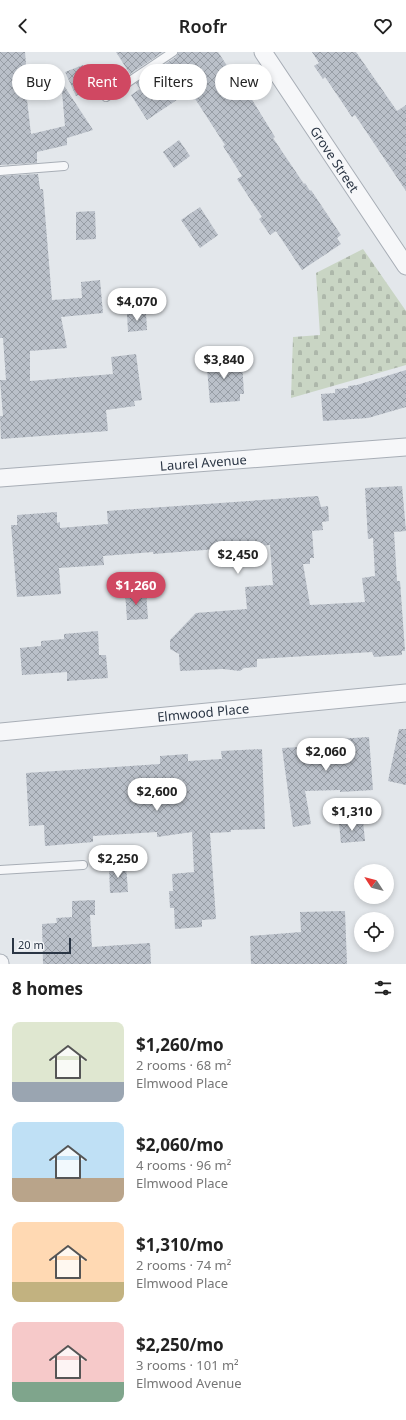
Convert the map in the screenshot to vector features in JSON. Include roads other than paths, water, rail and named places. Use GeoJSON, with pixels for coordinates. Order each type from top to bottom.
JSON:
{"type":"FeatureCollection","features":[{"type":"Feature","properties":{"kind":"street","name":"Grove Street"},"geometry":{"type":"LineString","coordinates":[[263,52],[406,266]]}},
{"type":"Feature","properties":{"kind":"street","name":"Laurel Avenue"},"geometry":{"type":"LineString","coordinates":[[0,478],[406,447]]}},
{"type":"Feature","properties":{"kind":"street","name":"Elmwood Place"},"geometry":{"type":"LineString","coordinates":[[0,732],[406,693]]}},
{"type":"Feature","properties":{"kind":"lane"},"geometry":{"type":"LineString","coordinates":[[131,80],[173,52]]}},
{"type":"Feature","properties":{"kind":"lane"},"geometry":{"type":"LineString","coordinates":[[0,171],[64,166]]}},
{"type":"Feature","properties":{"kind":"lane"},"geometry":{"type":"LineString","coordinates":[[0,870],[83,864]]}}]}
